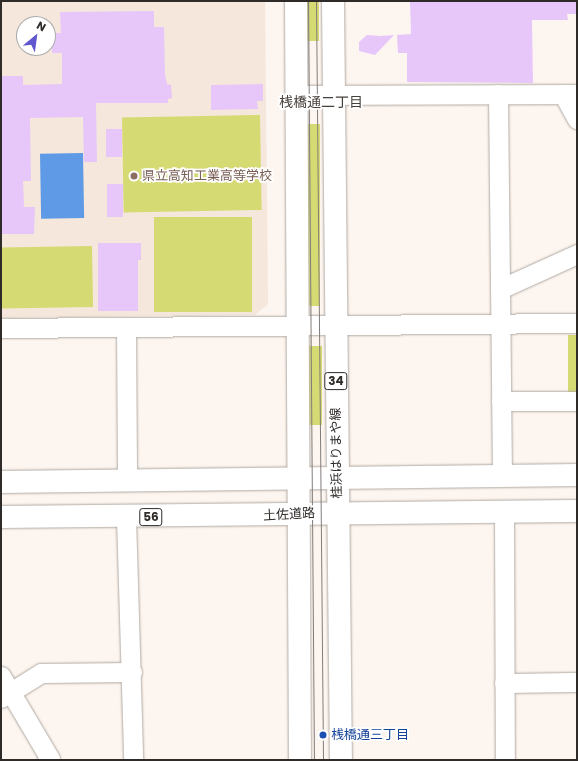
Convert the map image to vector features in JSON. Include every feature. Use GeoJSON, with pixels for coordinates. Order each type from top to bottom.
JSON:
{"type":"FeatureCollection","features":[{"type":"Feature","properties":{"kind":"main road"},"geometry":{"type":"LineString","coordinates":[[296,1],[300,480],[300,760]]}},
{"type":"Feature","properties":{"kind":"main road","name":"桂浜はりまや線"},"geometry":{"type":"LineString","coordinates":[[333,1],[341,760]]}},
{"type":"Feature","properties":{"kind":"main road"},"geometry":{"type":"LineString","coordinates":[[1,482],[127,479],[300,480],[577,475]]}},
{"type":"Feature","properties":{"kind":"main road","name":"土佐道路"},"geometry":{"type":"LineString","coordinates":[[1,517],[126,517],[338,512],[577,511]]}},
{"type":"Feature","properties":{"kind":"street"},"geometry":{"type":"LineString","coordinates":[[498,94],[502,476]]}},
{"type":"Feature","properties":{"kind":"street"},"geometry":{"type":"LineString","coordinates":[[297,95],[570,94],[577,119]]}},
{"type":"Feature","properties":{"kind":"street"},"geometry":{"type":"LineString","coordinates":[[500,289],[577,254]]}},
{"type":"Feature","properties":{"kind":"street"},"geometry":{"type":"LineString","coordinates":[[1,328],[577,323]]}},
{"type":"Feature","properties":{"kind":"street"},"geometry":{"type":"LineString","coordinates":[[126,327],[127,479]]}},
{"type":"Feature","properties":{"kind":"street"},"geometry":{"type":"LineString","coordinates":[[501,401],[577,401]]}},
{"type":"Feature","properties":{"kind":"street"},"geometry":{"type":"LineString","coordinates":[[504,511],[505,760]]}},
{"type":"Feature","properties":{"kind":"street"},"geometry":{"type":"LineString","coordinates":[[126,517],[132,672],[133,760]]}},
{"type":"Feature","properties":{"kind":"street"},"geometry":{"type":"LineString","coordinates":[[47,760],[50,759],[4,689],[41,673],[132,672]]}},
{"type":"Feature","properties":{"kind":"street"},"geometry":{"type":"LineString","coordinates":[[504,683],[577,682]]}},
{"type":"Feature","properties":{"kind":"shaded area","name":"県立高知工業高等学校"},"geometry":{"type":"Polygon","coordinates":[[[1,1],[265,1],[268,304],[255,315],[1,318],[1,1]]]}},
{"type":"Feature","properties":{"kind":"green space"},"geometry":{"type":"Polygon","coordinates":[[[305,1],[319,1],[319,41],[305,41],[305,1]]]}},
{"type":"Feature","properties":{"kind":"green space"},"geometry":{"type":"Polygon","coordinates":[[[260,115],[262,210],[124,212],[122,117],[260,115]]]}},
{"type":"Feature","properties":{"kind":"green space"},"geometry":{"type":"Polygon","coordinates":[[[306,124],[320,124],[320,306],[306,306],[306,124]]]}},
{"type":"Feature","properties":{"kind":"green space"},"geometry":{"type":"Polygon","coordinates":[[[154,217],[252,217],[252,312],[154,312],[154,217]]]}},
{"type":"Feature","properties":{"kind":"green space"},"geometry":{"type":"Polygon","coordinates":[[[92,246],[93,307],[2,309],[1,248],[92,246]]]}},
{"type":"Feature","properties":{"kind":"green space"},"geometry":{"type":"Polygon","coordinates":[[[568,335],[577,335],[577,394],[568,394],[568,335]]]}},
{"type":"Feature","properties":{"kind":"green space"},"geometry":{"type":"Polygon","coordinates":[[[306,346],[322,346],[322,425],[306,425],[306,346]]]}},
{"type":"Feature","properties":{"kind":"water"},"geometry":{"type":"Polygon","coordinates":[[[83,153],[84,218],[41,219],[40,154],[83,153]]]}},
{"type":"Feature","properties":{"kind":"building"},"geometry":{"type":"Polygon","coordinates":[[[410,1],[577,1],[577,14],[567,14],[568,20],[532,20],[533,83],[407,82],[407,53],[398,53],[397,35],[411,34],[410,1]]]}},
{"type":"Feature","properties":{"kind":"building"},"geometry":{"type":"Polygon","coordinates":[[[154,11],[154,27],[164,27],[165,75],[167,84],[171,85],[172,98],[168,99],[168,103],[96,103],[97,162],[84,162],[83,117],[30,118],[31,181],[23,181],[24,207],[35,207],[34,234],[1,234],[1,76],[23,76],[23,85],[62,84],[62,53],[56,53],[56,33],[61,33],[60,12],[154,11]]]}},
{"type":"Feature","properties":{"kind":"building"},"geometry":{"type":"Polygon","coordinates":[[[367,35],[394,35],[375,55],[359,51],[359,42],[367,35]]]}},
{"type":"Feature","properties":{"kind":"building"},"geometry":{"type":"Polygon","coordinates":[[[263,84],[263,101],[257,101],[258,109],[211,110],[211,85],[263,84]]]}},
{"type":"Feature","properties":{"kind":"building"},"geometry":{"type":"Polygon","coordinates":[[[106,129],[122,129],[122,157],[106,157],[106,129]]]}},
{"type":"Feature","properties":{"kind":"building"},"geometry":{"type":"Polygon","coordinates":[[[107,184],[123,184],[123,217],[107,217],[107,184]]]}},
{"type":"Feature","properties":{"kind":"building"},"geometry":{"type":"Polygon","coordinates":[[[98,243],[141,243],[141,260],[138,260],[138,311],[98,311],[98,243]]]}},
{"type":"Feature","properties":{"kind":"tram line"},"geometry":{"type":"LineString","coordinates":[[308,1],[314,760]]}},
{"type":"Feature","properties":{"kind":"tram line"},"geometry":{"type":"LineString","coordinates":[[316,1],[323,760]]}},
{"type":"Feature","properties":{"kind":"place","name":"県立高知工業高等学校"},"geometry":{"type":"Point","coordinates":[134,176]}},
{"type":"Feature","properties":{"kind":"place","name":"桟橋通三丁目"},"geometry":{"type":"Point","coordinates":[323,735]}},
{"type":"Feature","properties":{"kind":"district","name":"桟橋通二丁目"},"geometry":{"type":"Point","coordinates":[321,102]}}]}
